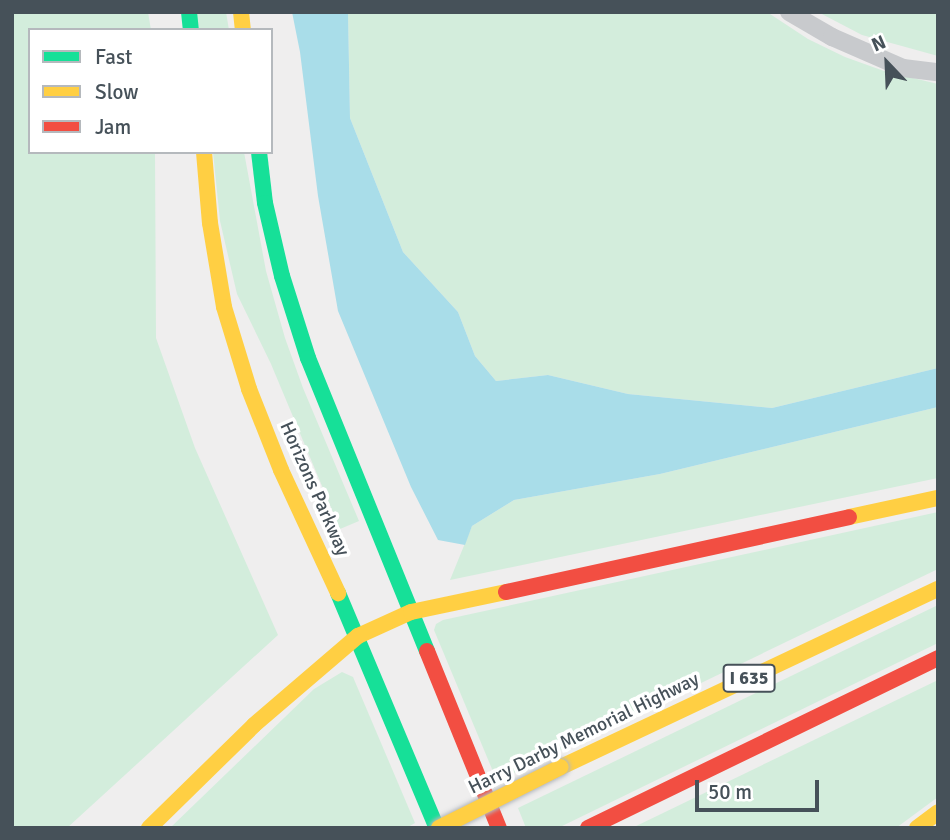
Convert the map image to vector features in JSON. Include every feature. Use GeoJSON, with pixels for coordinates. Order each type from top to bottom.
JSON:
{"type":"FeatureCollection","features":[{"type":"Feature","properties":{"kind":"main road","name":"Horizons Parkway"},"geometry":{"type":"LineString","coordinates":[[204,154],[210,223],[223,307],[248,389],[281,470],[358,636],[438,828]]}},
{"type":"Feature","properties":{"kind":"main road"},"geometry":{"type":"LineString","coordinates":[[259,154],[265,203],[282,276],[308,358],[499,828]]}},
{"type":"Feature","properties":{"kind":"main road"},"geometry":{"type":"LineString","coordinates":[[149,828],[254,726],[358,636],[411,612],[938,498]]}},
{"type":"Feature","properties":{"kind":"main road","name":"Harry Darby Memorial Highway"},"geometry":{"type":"LineString","coordinates":[[438,828],[938,589]]}},
{"type":"Feature","properties":{"kind":"main road"},"geometry":{"type":"LineString","coordinates":[[588,828],[938,659]]}},
{"type":"Feature","properties":{"kind":"main road"},"geometry":{"type":"LineString","coordinates":[[917,828],[938,812]]}},
{"type":"Feature","properties":{"kind":"street"},"geometry":{"type":"LineString","coordinates":[[789,12],[832,37],[903,68],[938,72]]}},
{"type":"Feature","properties":{"kind":"green space"},"geometry":{"type":"Polygon","coordinates":[[[12,12],[148,12],[151,28],[28,28],[28,154],[155,154],[156,338],[195,448],[278,635],[67,828],[12,828],[12,12]]]}},
{"type":"Feature","properties":{"kind":"green space"},"geometry":{"type":"Polygon","coordinates":[[[196,12],[226,12],[229,28],[199,28],[196,12]]]}},
{"type":"Feature","properties":{"kind":"green space"},"geometry":{"type":"Polygon","coordinates":[[[348,12],[767,12],[808,39],[845,57],[884,71],[938,84],[938,368],[772,408],[628,394],[548,375],[496,381],[475,356],[458,312],[403,252],[350,118],[348,12]]]}},
{"type":"Feature","properties":{"kind":"green space"},"geometry":{"type":"Polygon","coordinates":[[[818,12],[938,12],[938,56],[862,35],[818,12]]]}},
{"type":"Feature","properties":{"kind":"green space"},"geometry":{"type":"Polygon","coordinates":[[[213,154],[244,154],[266,271],[285,338],[359,521],[340,529],[271,364],[237,294],[220,221],[213,154]]]}},
{"type":"Feature","properties":{"kind":"green space"},"geometry":{"type":"Polygon","coordinates":[[[938,407],[938,478],[450,580],[472,526],[514,500],[660,474],[938,407]]]}},
{"type":"Feature","properties":{"kind":"green space"},"geometry":{"type":"Polygon","coordinates":[[[938,512],[938,569],[497,781],[434,630],[436,624],[443,620],[938,512]]]}},
{"type":"Feature","properties":{"kind":"green space"},"geometry":{"type":"Polygon","coordinates":[[[938,605],[938,643],[558,828],[526,828],[518,808],[938,605]]]}},
{"type":"Feature","properties":{"kind":"green space"},"geometry":{"type":"Polygon","coordinates":[[[342,672],[353,677],[415,823],[406,828],[170,828],[314,689],[342,672]]]}},
{"type":"Feature","properties":{"kind":"green space"},"geometry":{"type":"Polygon","coordinates":[[[938,680],[938,797],[896,828],[632,828],[938,680]]]}},
{"type":"Feature","properties":{"kind":"water"},"geometry":{"type":"Polygon","coordinates":[[[292,12],[348,12],[350,118],[403,252],[458,312],[475,356],[496,381],[548,375],[628,394],[772,408],[938,368],[938,407],[660,474],[514,500],[472,526],[465,545],[438,540],[411,487],[338,311],[318,196],[300,52],[292,12]]]}},
{"type":"Feature","properties":{"kind":"traffic: fast"},"geometry":{"type":"LineString","coordinates":[[189,12],[191,28]]}},
{"type":"Feature","properties":{"kind":"traffic: fast"},"geometry":{"type":"LineString","coordinates":[[259,154],[265,203],[282,276],[308,358],[427,651]]}},
{"type":"Feature","properties":{"kind":"traffic: fast"},"geometry":{"type":"LineString","coordinates":[[338,593],[437,828]]}},
{"type":"Feature","properties":{"kind":"traffic: slow"},"geometry":{"type":"LineString","coordinates":[[241,12],[243,28]]}},
{"type":"Feature","properties":{"kind":"traffic: slow"},"geometry":{"type":"LineString","coordinates":[[204,154],[210,223],[224,307],[249,389],[281,470],[338,593]]}},
{"type":"Feature","properties":{"kind":"traffic: slow"},"geometry":{"type":"LineString","coordinates":[[849,517],[938,498]]}},
{"type":"Feature","properties":{"kind":"traffic: slow"},"geometry":{"type":"LineString","coordinates":[[561,767],[938,589]]}},
{"type":"Feature","properties":{"kind":"traffic: slow"},"geometry":{"type":"LineString","coordinates":[[149,828],[254,725],[358,636],[411,612],[506,592]]}},
{"type":"Feature","properties":{"kind":"traffic: slow"},"geometry":{"type":"LineString","coordinates":[[439,828],[561,767]]}},
{"type":"Feature","properties":{"kind":"traffic: slow"},"geometry":{"type":"LineString","coordinates":[[917,828],[938,812]]}},
{"type":"Feature","properties":{"kind":"traffic: jam"},"geometry":{"type":"LineString","coordinates":[[506,592],[849,517]]}},
{"type":"Feature","properties":{"kind":"traffic: jam"},"geometry":{"type":"LineString","coordinates":[[427,651],[499,828]]}},
{"type":"Feature","properties":{"kind":"traffic: jam"},"geometry":{"type":"LineString","coordinates":[[588,828],[938,658]]}}]}
